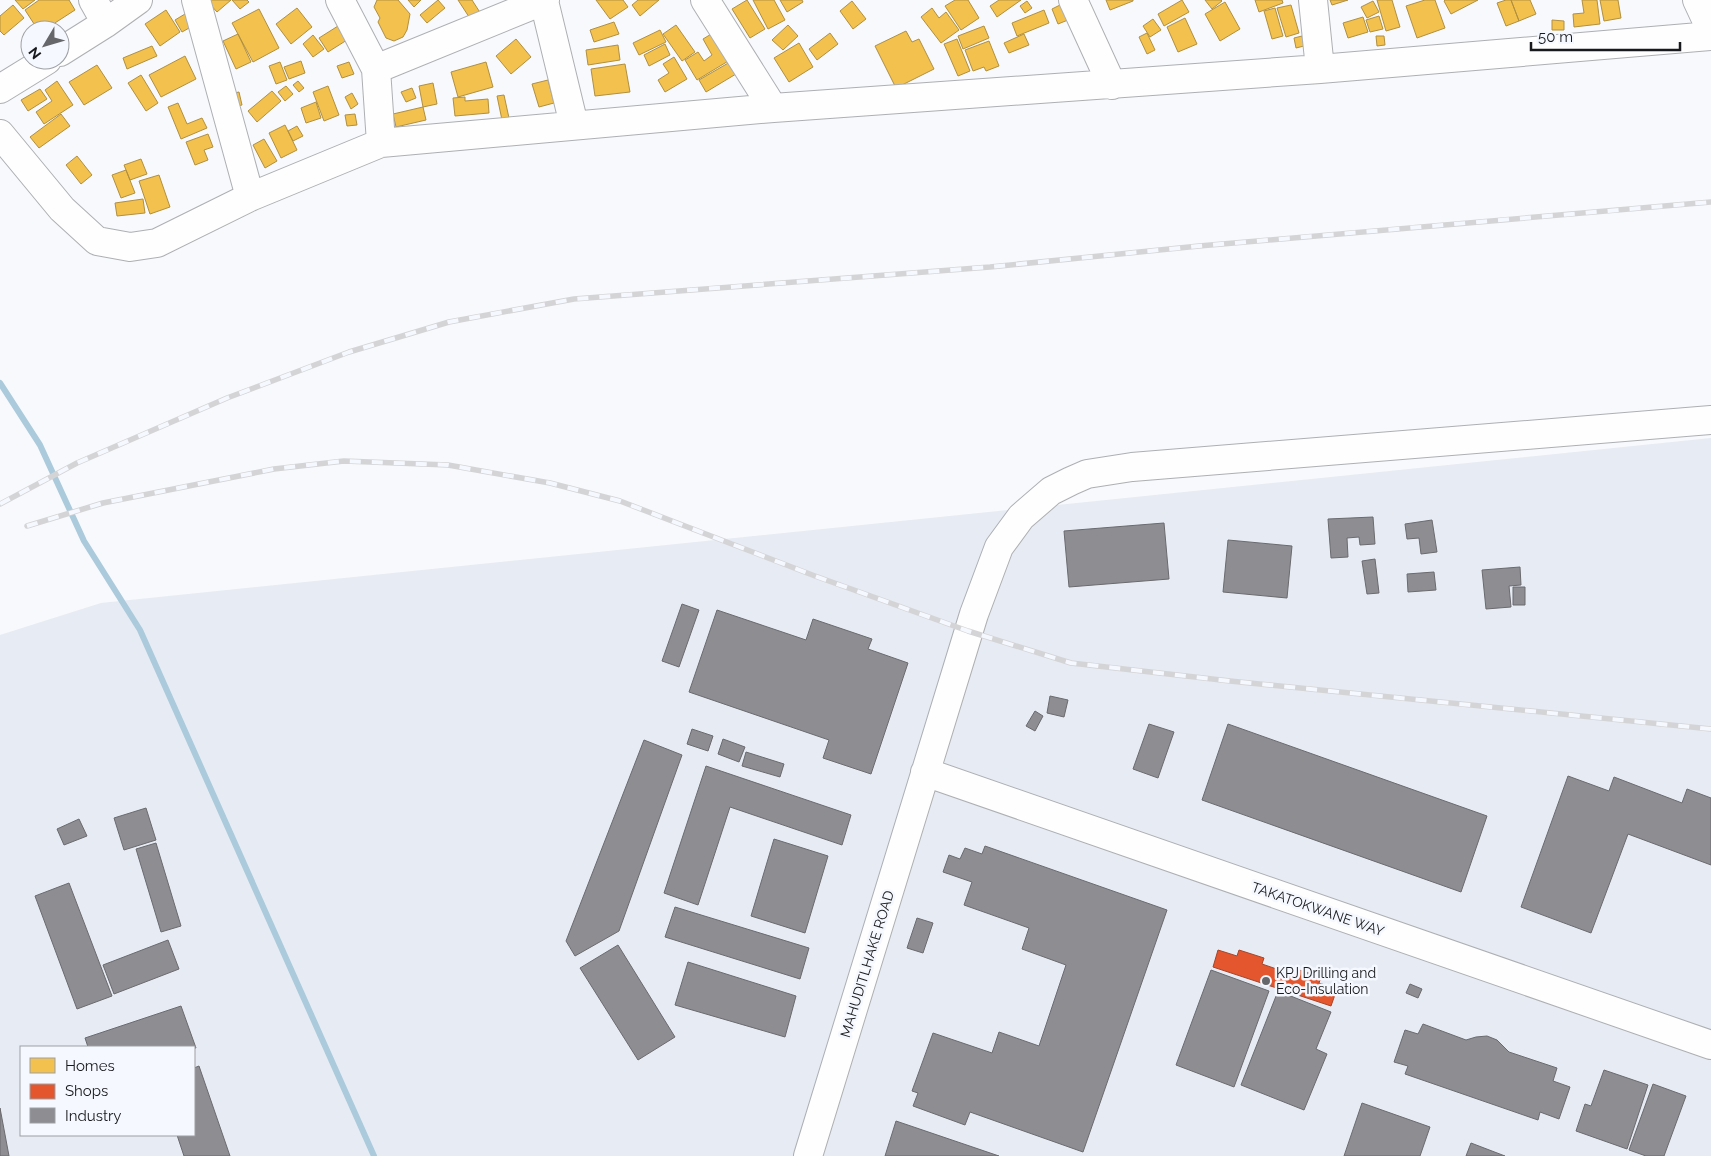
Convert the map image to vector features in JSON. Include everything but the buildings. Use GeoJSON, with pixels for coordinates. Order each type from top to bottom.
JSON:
{"type":"FeatureCollection","features":[{"type":"Feature","properties":{"kind":"street"},"geometry":{"type":"LineString","coordinates":[[92,0],[106,23]]}},
{"type":"Feature","properties":{"kind":"street"},"geometry":{"type":"LineString","coordinates":[[70,46],[138,0]]}},
{"type":"Feature","properties":{"kind":"street"},"geometry":{"type":"LineString","coordinates":[[196,0],[250,197]]}},
{"type":"Feature","properties":{"kind":"street"},"geometry":{"type":"LineString","coordinates":[[340,0],[376,69],[381,143]]}},
{"type":"Feature","properties":{"kind":"street"},"geometry":{"type":"LineString","coordinates":[[376,69],[544,0],[574,125]]}},
{"type":"Feature","properties":{"kind":"street"},"geometry":{"type":"LineString","coordinates":[[705,0],[773,108]]}},
{"type":"Feature","properties":{"kind":"street"},"geometry":{"type":"LineString","coordinates":[[1073,0],[1112,85]]}},
{"type":"Feature","properties":{"kind":"street"},"geometry":{"type":"LineString","coordinates":[[1313,0],[1320,69]]}},
{"type":"Feature","properties":{"kind":"street"},"geometry":{"type":"LineString","coordinates":[[1697,0],[1711,30]]}},
{"type":"Feature","properties":{"kind":"street"},"geometry":{"type":"LineString","coordinates":[[0,134],[62,209],[97,241],[130,247],[157,243],[250,197],[381,143],[773,108],[1112,85],[1711,36]]}},
{"type":"Feature","properties":{"kind":"street"},"geometry":{"type":"LineString","coordinates":[[0,89],[31,70]]}},
{"type":"Feature","properties":{"kind":"street","name":"MAHUDITLHAKE ROAD"},"geometry":{"type":"LineString","coordinates":[[808,1156],[968,631],[999,547],[1021,517],[1051,491],[1087,474],[1142,466],[1711,420]]}},
{"type":"Feature","properties":{"kind":"street","name":"TAKATOKWANE WAY"},"geometry":{"type":"LineString","coordinates":[[925,772],[1711,1045]]}},
{"type":"Feature","properties":{"kind":"shaded area"},"geometry":{"type":"Polygon","coordinates":[[[1711,438],[1711,1156],[0,1156],[0,635],[101,603],[1711,438]]]}},
{"type":"Feature","properties":{"kind":"waterway"},"geometry":{"type":"LineString","coordinates":[[0,383],[40,445],[84,541],[140,630],[374,1156]]}},
{"type":"Feature","properties":{"kind":"railway"},"geometry":{"type":"LineString","coordinates":[[0,504],[77,463],[227,398],[349,352],[449,322],[574,299],[990,267],[1199,246],[1711,202]]}},
{"type":"Feature","properties":{"kind":"railway"},"geometry":{"type":"LineString","coordinates":[[27,526],[103,503],[274,469],[344,461],[448,465],[550,483],[620,501],[815,576],[968,631],[1071,663],[1230,681],[1711,729]]}},
{"type":"Feature","properties":{"kind":"place","name":"KPJ Drilling and Eco-Insulation"},"geometry":{"type":"Point","coordinates":[1266,981]}}]}
